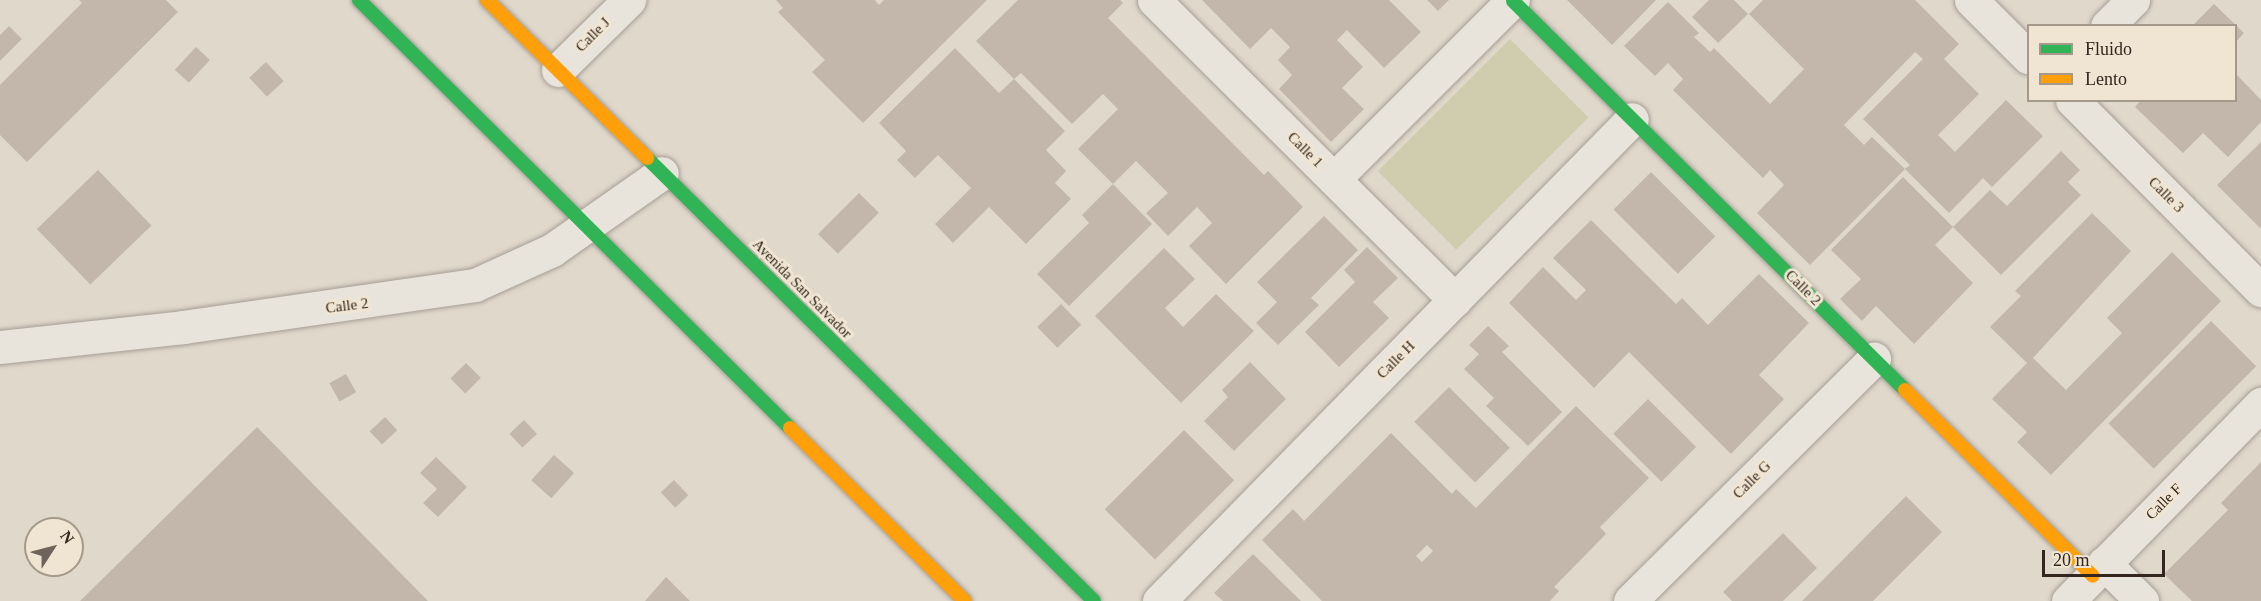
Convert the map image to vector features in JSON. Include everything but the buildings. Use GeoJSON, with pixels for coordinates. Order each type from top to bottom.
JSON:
{"type":"FeatureCollection","features":[{"type":"Feature","properties":{"kind":"street"},"geometry":{"type":"LineString","coordinates":[[359,0],[965,601]]}},
{"type":"Feature","properties":{"kind":"street","name":"Avenida San Salvador"},"geometry":{"type":"LineString","coordinates":[[487,0],[1094,601]]}},
{"type":"Feature","properties":{"kind":"street","name":"Calle J"},"geometry":{"type":"LineString","coordinates":[[558,70],[629,0]]}},
{"type":"Feature","properties":{"kind":"street","name":"Calle 1"},"geometry":{"type":"LineString","coordinates":[[1154,0],[1455,300]]}},
{"type":"Feature","properties":{"kind":"street"},"geometry":{"type":"LineString","coordinates":[[1334,179],[1513,0]]}},
{"type":"Feature","properties":{"kind":"street","name":"Calle 2"},"geometry":{"type":"LineString","coordinates":[[1513,0],[1874,359],[2099,570],[2142,601]]}},
{"type":"Feature","properties":{"kind":"street"},"geometry":{"type":"LineString","coordinates":[[1971,0],[2027,56]]}},
{"type":"Feature","properties":{"kind":"street"},"geometry":{"type":"LineString","coordinates":[[2110,24],[2133,0]]}},
{"type":"Feature","properties":{"kind":"street","name":"Calle 3"},"geometry":{"type":"LineString","coordinates":[[2074,102],[2261,290]]}},
{"type":"Feature","properties":{"kind":"street","name":"Calle H"},"geometry":{"type":"LineString","coordinates":[[1159,601],[1632,119]]}},
{"type":"Feature","properties":{"kind":"street","name":"Calle 2"},"geometry":{"type":"LineString","coordinates":[[0,347],[195,326],[475,285],[525,265],[587,226],[662,173]]}},
{"type":"Feature","properties":{"kind":"street","name":"Calle G"},"geometry":{"type":"LineString","coordinates":[[1630,601],[1874,359]]}},
{"type":"Feature","properties":{"kind":"street","name":"Calle F"},"geometry":{"type":"LineString","coordinates":[[2068,601],[2261,404]]}},
{"type":"Feature","properties":{"kind":"shaded area"},"geometry":{"type":"Polygon","coordinates":[[[1510,39],[1588,117],[1456,250],[1378,171],[1510,39]]]}},
{"type":"Feature","properties":{"kind":"traffic: fast"},"geometry":{"type":"LineString","coordinates":[[359,0],[790,428]]}},
{"type":"Feature","properties":{"kind":"traffic: fast"},"geometry":{"type":"LineString","coordinates":[[1513,1],[1905,390]]}},
{"type":"Feature","properties":{"kind":"traffic: fast"},"geometry":{"type":"LineString","coordinates":[[647,158],[1094,601]]}},
{"type":"Feature","properties":{"kind":"traffic: slow"},"geometry":{"type":"LineString","coordinates":[[487,0],[647,158]]}},
{"type":"Feature","properties":{"kind":"traffic: slow"},"geometry":{"type":"LineString","coordinates":[[1905,390],[2093,576]]}},
{"type":"Feature","properties":{"kind":"traffic: slow"},"geometry":{"type":"LineString","coordinates":[[790,428],[965,601]]}}]}
